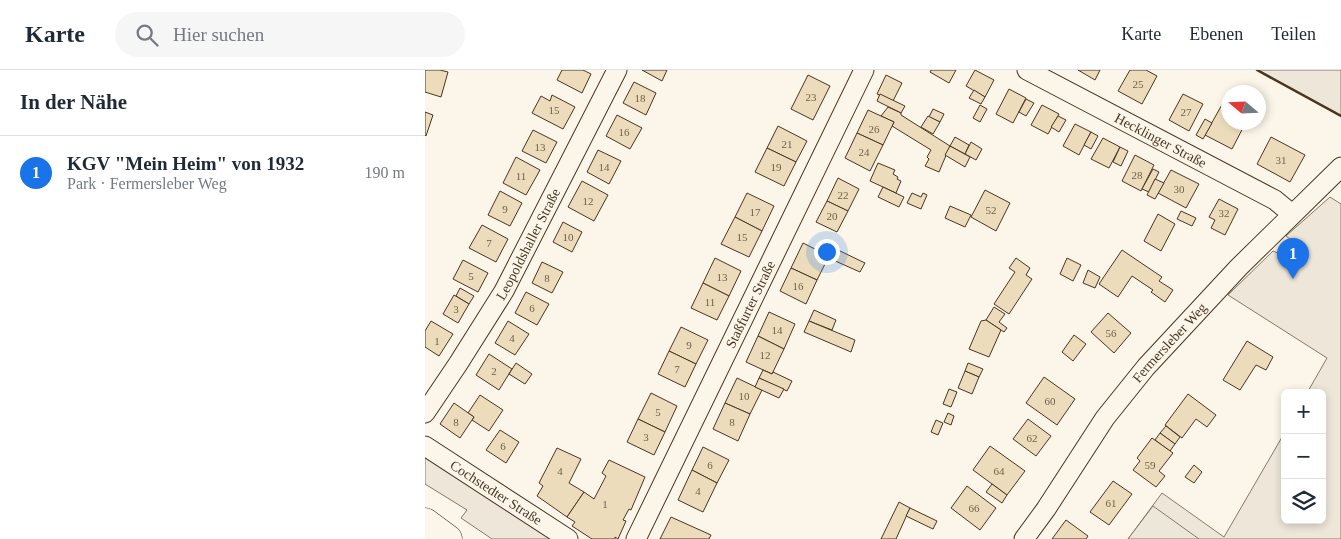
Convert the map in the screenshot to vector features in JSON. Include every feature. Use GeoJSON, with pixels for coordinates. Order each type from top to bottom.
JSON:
{"type":"FeatureCollection","features":[{"type":"Feature","properties":{"kind":"highway"},"geometry":{"type":"LineString","coordinates":[[425,522],[448,539]]}},
{"type":"Feature","properties":{"kind":"street","name":"Leopoldshaller Straße"},"geometry":{"type":"LineString","coordinates":[[425,413],[504,291],[617,70]]}},
{"type":"Feature","properties":{"kind":"street","name":"Staßfurter Straße"},"geometry":{"type":"LineString","coordinates":[[636,539],[863,70]]}},
{"type":"Feature","properties":{"kind":"street","name":"Hecklinger Straße"},"geometry":{"type":"LineString","coordinates":[[1027,70],[1275,200],[1292,214]]}},
{"type":"Feature","properties":{"kind":"street","name":"Fermersleber Weg"},"geometry":{"type":"LineString","coordinates":[[1024,539],[1063,485],[1105,418],[1146,367],[1208,299],[1341,167]]}},
{"type":"Feature","properties":{"kind":"street","name":"Cochstedter Straße"},"geometry":{"type":"LineString","coordinates":[[425,446],[568,539]]}},
{"type":"Feature","properties":{"kind":"shaded area"},"geometry":{"type":"Polygon","coordinates":[[[1257,70],[1341,70],[1341,116],[1257,70]]]}},
{"type":"Feature","properties":{"kind":"shaded area"},"geometry":{"type":"Polygon","coordinates":[[[1330,197],[1341,204],[1341,539],[1128,539],[1162,493],[1224,537],[1281,439],[1281,524],[1326,524],[1326,389],[1309,389],[1327,358],[1228,295],[1273,251],[1298,262],[1304,250],[1286,236],[1330,197]]]}},
{"type":"Feature","properties":{"kind":"shaded area"},"geometry":{"type":"Polygon","coordinates":[[[425,455],[552,539],[492,539],[461,518],[467,510],[425,484],[425,455]]]}},
{"type":"Feature","properties":{"kind":"shaded area"},"geometry":{"type":"Polygon","coordinates":[[[1153,506],[1199,539],[1128,539],[1153,506]]]}},
{"type":"Feature","properties":{"kind":"building"},"geometry":{"type":"Polygon","coordinates":[[[425,70],[448,72],[441,97],[425,92],[425,70]]]}},
{"type":"Feature","properties":{"kind":"building"},"geometry":{"type":"Polygon","coordinates":[[[562,70],[583,70],[591,74],[582,93],[557,80],[562,70]]]}},
{"type":"Feature","properties":{"kind":"building"},"geometry":{"type":"Polygon","coordinates":[[[642,70],[667,70],[662,81],[642,70]]]}},
{"type":"Feature","properties":{"kind":"building"},"geometry":{"type":"Polygon","coordinates":[[[931,70],[956,70],[949,83],[930,72],[931,70]]]}},
{"type":"Feature","properties":{"kind":"building"},"geometry":{"type":"Polygon","coordinates":[[[975,70],[994,80],[985,97],[966,86],[975,70]]]}},
{"type":"Feature","properties":{"kind":"building"},"geometry":{"type":"Polygon","coordinates":[[[1078,70],[1100,70],[1095,80],[1078,70]]]}},
{"type":"Feature","properties":{"kind":"building"},"geometry":{"type":"Polygon","coordinates":[[[1130,70],[1146,70],[1157,76],[1142,104],[1118,91],[1130,70]]]}},
{"type":"Feature","properties":{"kind":"building"},"geometry":{"type":"Polygon","coordinates":[[[808,75],[830,86],[813,120],[791,109],[808,75]]]}},
{"type":"Feature","properties":{"kind":"building"},"geometry":{"type":"Polygon","coordinates":[[[886,75],[902,83],[893,101],[877,94],[886,75]]]}},
{"type":"Feature","properties":{"kind":"building"},"geometry":{"type":"Polygon","coordinates":[[[634,82],[656,93],[646,115],[623,103],[634,82]]]}},
{"type":"Feature","properties":{"kind":"building"},"geometry":{"type":"Polygon","coordinates":[[[1009,89],[1026,98],[1013,123],[996,114],[1009,89]]]}},
{"type":"Feature","properties":{"kind":"building"},"geometry":{"type":"Polygon","coordinates":[[[974,90],[985,97],[981,104],[969,98],[974,90]]]}},
{"type":"Feature","properties":{"kind":"building"},"geometry":{"type":"Polygon","coordinates":[[[880,94],[905,106],[901,113],[877,101],[880,94]]]}},
{"type":"Feature","properties":{"kind":"building"},"geometry":{"type":"Polygon","coordinates":[[[1183,94],[1203,104],[1189,131],[1169,120],[1183,94]]]}},
{"type":"Feature","properties":{"kind":"building"},"geometry":{"type":"Polygon","coordinates":[[[552,95],[575,107],[563,129],[532,113],[541,96],[550,101],[552,95]]]}},
{"type":"Feature","properties":{"kind":"building"},"geometry":{"type":"Polygon","coordinates":[[[1026,99],[1034,103],[1026,116],[1019,112],[1026,99]]]}},
{"type":"Feature","properties":{"kind":"building"},"geometry":{"type":"Polygon","coordinates":[[[980,105],[987,109],[980,122],[973,118],[980,105]]]}},
{"type":"Feature","properties":{"kind":"building"},"geometry":{"type":"Polygon","coordinates":[[[1042,105],[1059,114],[1048,134],[1031,125],[1042,105]]]}},
{"type":"Feature","properties":{"kind":"building"},"geometry":{"type":"Polygon","coordinates":[[[1221,106],[1221,130],[1242,130],[1232,149],[1205,135],[1221,106]]]}},
{"type":"Feature","properties":{"kind":"building"},"geometry":{"type":"Polygon","coordinates":[[[888,107],[901,113],[901,115],[950,146],[939,172],[925,166],[931,150],[892,126],[894,122],[881,116],[888,107]]]}},
{"type":"Feature","properties":{"kind":"building"},"geometry":{"type":"Polygon","coordinates":[[[933,109],[944,114],[940,122],[929,117],[933,109]]]}},
{"type":"Feature","properties":{"kind":"building"},"geometry":{"type":"Polygon","coordinates":[[[868,110],[894,122],[883,145],[857,133],[868,110]]]}},
{"type":"Feature","properties":{"kind":"building"},"geometry":{"type":"Polygon","coordinates":[[[425,112],[433,115],[426,136],[425,135],[425,112]]]}},
{"type":"Feature","properties":{"kind":"building"},"geometry":{"type":"Polygon","coordinates":[[[617,115],[642,128],[630,149],[606,136],[617,115]]]}},
{"type":"Feature","properties":{"kind":"building"},"geometry":{"type":"Polygon","coordinates":[[[928,116],[940,122],[933,134],[921,127],[928,116]]]}},
{"type":"Feature","properties":{"kind":"building"},"geometry":{"type":"Polygon","coordinates":[[[1058,116],[1066,120],[1059,132],[1051,127],[1058,116]]]}},
{"type":"Feature","properties":{"kind":"building"},"geometry":{"type":"Polygon","coordinates":[[[1205,119],[1212,123],[1203,139],[1196,135],[1205,119]]]}},
{"type":"Feature","properties":{"kind":"building"},"geometry":{"type":"Polygon","coordinates":[[[1075,124],[1091,132],[1079,155],[1063,146],[1075,124]]]}},
{"type":"Feature","properties":{"kind":"building"},"geometry":{"type":"Polygon","coordinates":[[[778,126],[807,141],[796,162],[767,148],[778,126]]]}},
{"type":"Feature","properties":{"kind":"building"},"geometry":{"type":"Polygon","coordinates":[[[533,130],[557,142],[546,163],[522,151],[533,130]]]}},
{"type":"Feature","properties":{"kind":"building"},"geometry":{"type":"Polygon","coordinates":[[[1091,132],[1098,136],[1091,149],[1084,145],[1091,132]]]}},
{"type":"Feature","properties":{"kind":"building"},"geometry":{"type":"Polygon","coordinates":[[[857,133],[883,145],[870,171],[845,158],[857,133]]]}},
{"type":"Feature","properties":{"kind":"building"},"geometry":{"type":"Polygon","coordinates":[[[955,137],[969,145],[965,154],[950,146],[955,137]]]}},
{"type":"Feature","properties":{"kind":"building"},"geometry":{"type":"Polygon","coordinates":[[[1271,137],[1305,155],[1290,182],[1257,164],[1271,137]]]}},
{"type":"Feature","properties":{"kind":"building"},"geometry":{"type":"Polygon","coordinates":[[[1103,138],[1120,147],[1109,168],[1091,159],[1103,138]]]}},
{"type":"Feature","properties":{"kind":"building"},"geometry":{"type":"Polygon","coordinates":[[[971,142],[982,149],[976,160],[965,154],[971,142]]]}},
{"type":"Feature","properties":{"kind":"building"},"geometry":{"type":"Polygon","coordinates":[[[950,146],[970,157],[965,167],[945,155],[950,146]]]}},
{"type":"Feature","properties":{"kind":"building"},"geometry":{"type":"Polygon","coordinates":[[[1120,147],[1128,151],[1121,166],[1113,162],[1120,147]]]}},
{"type":"Feature","properties":{"kind":"building"},"geometry":{"type":"Polygon","coordinates":[[[767,148],[796,162],[784,186],[755,172],[767,148]]]}},
{"type":"Feature","properties":{"kind":"building"},"geometry":{"type":"Polygon","coordinates":[[[598,150],[621,161],[609,184],[587,172],[598,150]]]}},
{"type":"Feature","properties":{"kind":"building"},"geometry":{"type":"Polygon","coordinates":[[[1135,155],[1154,165],[1141,191],[1122,181],[1135,155]]]}},
{"type":"Feature","properties":{"kind":"building"},"geometry":{"type":"Polygon","coordinates":[[[516,157],[540,170],[526,195],[503,183],[516,157]]]}},
{"type":"Feature","properties":{"kind":"building"},"geometry":{"type":"Polygon","coordinates":[[[878,163],[895,170],[893,174],[901,181],[896,193],[870,181],[878,163]]]}},
{"type":"Feature","properties":{"kind":"building"},"geometry":{"type":"Polygon","coordinates":[[[1153,169],[1159,172],[1149,192],[1142,189],[1153,169]]]}},
{"type":"Feature","properties":{"kind":"building"},"geometry":{"type":"Polygon","coordinates":[[[1171,170],[1199,184],[1186,208],[1158,193],[1171,170]]]}},
{"type":"Feature","properties":{"kind":"building"},"geometry":{"type":"Polygon","coordinates":[[[838,178],[859,189],[848,211],[827,201],[838,178]]]}},
{"type":"Feature","properties":{"kind":"building"},"geometry":{"type":"Polygon","coordinates":[[[1155,179],[1164,183],[1155,199],[1147,195],[1155,179]]]}},
{"type":"Feature","properties":{"kind":"building"},"geometry":{"type":"Polygon","coordinates":[[[582,181],[608,195],[594,221],[568,207],[582,181]]]}},
{"type":"Feature","properties":{"kind":"building"},"geometry":{"type":"Polygon","coordinates":[[[883,187],[904,197],[899,207],[878,197],[883,187]]]}},
{"type":"Feature","properties":{"kind":"building"},"geometry":{"type":"Polygon","coordinates":[[[985,190],[1010,203],[996,231],[971,217],[985,190]]]}},
{"type":"Feature","properties":{"kind":"building"},"geometry":{"type":"Polygon","coordinates":[[[500,191],[522,203],[510,226],[488,215],[500,191]]]}},
{"type":"Feature","properties":{"kind":"building"},"geometry":{"type":"Polygon","coordinates":[[[747,193],[774,206],[762,231],[735,217],[747,193]]]}},
{"type":"Feature","properties":{"kind":"building"},"geometry":{"type":"Polygon","coordinates":[[[912,193],[921,197],[923,193],[927,195],[921,209],[907,203],[912,193]]]}},
{"type":"Feature","properties":{"kind":"building"},"geometry":{"type":"Polygon","coordinates":[[[1219,199],[1238,209],[1225,235],[1211,228],[1215,220],[1209,217],[1219,199]]]}},
{"type":"Feature","properties":{"kind":"building"},"geometry":{"type":"Polygon","coordinates":[[[827,201],[848,211],[837,232],[816,222],[827,201]]]}},
{"type":"Feature","properties":{"kind":"building"},"geometry":{"type":"Polygon","coordinates":[[[950,206],[971,215],[965,227],[945,218],[950,206]]]}},
{"type":"Feature","properties":{"kind":"building"},"geometry":{"type":"Polygon","coordinates":[[[1181,211],[1196,218],[1192,226],[1177,219],[1181,211]]]}},
{"type":"Feature","properties":{"kind":"building"},"geometry":{"type":"Polygon","coordinates":[[[1158,214],[1175,224],[1161,251],[1144,241],[1158,214]]]}},
{"type":"Feature","properties":{"kind":"building"},"geometry":{"type":"Polygon","coordinates":[[[735,217],[762,231],[749,257],[721,244],[735,217]]]}},
{"type":"Feature","properties":{"kind":"building"},"geometry":{"type":"Polygon","coordinates":[[[563,222],[582,232],[572,252],[553,242],[563,222]]]}},
{"type":"Feature","properties":{"kind":"building"},"geometry":{"type":"Polygon","coordinates":[[[482,225],[508,239],[496,262],[469,248],[482,225]]]}},
{"type":"Feature","properties":{"kind":"building"},"geometry":{"type":"Polygon","coordinates":[[[803,243],[829,256],[817,280],[791,268],[803,243]]]}},
{"type":"Feature","properties":{"kind":"building"},"geometry":{"type":"Polygon","coordinates":[[[838,250],[865,263],[860,272],[833,260],[838,250]]]}},
{"type":"Feature","properties":{"kind":"building"},"geometry":{"type":"Polygon","coordinates":[[[1122,250],[1162,277],[1159,281],[1173,290],[1165,302],[1151,292],[1153,290],[1132,276],[1118,297],[1099,284],[1122,250]]]}},
{"type":"Feature","properties":{"kind":"building"},"geometry":{"type":"Polygon","coordinates":[[[715,258],[741,271],[729,296],[703,283],[715,258]]]}},
{"type":"Feature","properties":{"kind":"building"},"geometry":{"type":"Polygon","coordinates":[[[1016,258],[1030,268],[1026,275],[1032,279],[1009,314],[994,304],[1015,272],[1009,268],[1016,258]]]}},
{"type":"Feature","properties":{"kind":"building"},"geometry":{"type":"Polygon","coordinates":[[[1067,258],[1081,265],[1073,281],[1060,274],[1067,258]]]}},
{"type":"Feature","properties":{"kind":"building"},"geometry":{"type":"Polygon","coordinates":[[[463,260],[488,273],[478,292],[453,279],[463,260]]]}},
{"type":"Feature","properties":{"kind":"building"},"geometry":{"type":"Polygon","coordinates":[[[542,262],[563,272],[552,293],[532,283],[542,262]]]}},
{"type":"Feature","properties":{"kind":"building"},"geometry":{"type":"Polygon","coordinates":[[[791,268],[817,280],[806,304],[780,291],[791,268]]]}},
{"type":"Feature","properties":{"kind":"building"},"geometry":{"type":"Polygon","coordinates":[[[1088,270],[1100,277],[1095,288],[1083,283],[1088,270]]]}},
{"type":"Feature","properties":{"kind":"building"},"geometry":{"type":"Polygon","coordinates":[[[703,283],[729,296],[717,320],[691,308],[703,283]]]}},
{"type":"Feature","properties":{"kind":"building"},"geometry":{"type":"Polygon","coordinates":[[[460,288],[474,296],[469,304],[456,296],[460,288]]]}},
{"type":"Feature","properties":{"kind":"building"},"geometry":{"type":"Polygon","coordinates":[[[526,292],[549,304],[537,325],[515,313],[526,292]]]}},
{"type":"Feature","properties":{"kind":"building"},"geometry":{"type":"Polygon","coordinates":[[[454,295],[469,304],[458,323],[443,314],[454,295]]]}},
{"type":"Feature","properties":{"kind":"building"},"geometry":{"type":"Polygon","coordinates":[[[994,307],[1005,314],[999,322],[1007,328],[1004,332],[986,320],[994,307]]]}},
{"type":"Feature","properties":{"kind":"building"},"geometry":{"type":"Polygon","coordinates":[[[814,310],[836,320],[832,330],[809,321],[814,310]]]}},
{"type":"Feature","properties":{"kind":"building"},"geometry":{"type":"Polygon","coordinates":[[[769,312],[795,324],[784,349],[758,336],[769,312]]]}},
{"type":"Feature","properties":{"kind":"building"},"geometry":{"type":"Polygon","coordinates":[[[1108,313],[1131,333],[1114,353],[1091,332],[1108,313]]]}},
{"type":"Feature","properties":{"kind":"building"},"geometry":{"type":"Polygon","coordinates":[[[986,320],[1001,330],[989,357],[969,349],[981,321],[986,320]]]}},
{"type":"Feature","properties":{"kind":"building"},"geometry":{"type":"Polygon","coordinates":[[[431,321],[453,334],[439,356],[425,347],[425,331],[431,321]]]}},
{"type":"Feature","properties":{"kind":"building"},"geometry":{"type":"Polygon","coordinates":[[[508,321],[529,334],[515,355],[495,343],[508,321]]]}},
{"type":"Feature","properties":{"kind":"building"},"geometry":{"type":"Polygon","coordinates":[[[809,321],[855,340],[851,352],[804,332],[809,321]]]}},
{"type":"Feature","properties":{"kind":"building"},"geometry":{"type":"Polygon","coordinates":[[[681,327],[708,340],[696,364],[669,351],[681,327]]]}},
{"type":"Feature","properties":{"kind":"building"},"geometry":{"type":"Polygon","coordinates":[[[1074,335],[1086,344],[1073,361],[1062,352],[1074,335]]]}},
{"type":"Feature","properties":{"kind":"building"},"geometry":{"type":"Polygon","coordinates":[[[758,336],[784,349],[772,374],[746,362],[758,336]]]}},
{"type":"Feature","properties":{"kind":"building"},"geometry":{"type":"Polygon","coordinates":[[[1247,341],[1273,357],[1266,370],[1256,365],[1240,390],[1223,380],[1247,341]]]}},
{"type":"Feature","properties":{"kind":"building"},"geometry":{"type":"Polygon","coordinates":[[[669,351],[696,364],[685,387],[658,374],[669,351]]]}},
{"type":"Feature","properties":{"kind":"building"},"geometry":{"type":"Polygon","coordinates":[[[489,354],[512,369],[499,390],[476,375],[489,354]]]}},
{"type":"Feature","properties":{"kind":"building"},"geometry":{"type":"Polygon","coordinates":[[[516,363],[532,374],[525,384],[509,374],[516,363]]]}},
{"type":"Feature","properties":{"kind":"building"},"geometry":{"type":"Polygon","coordinates":[[[968,363],[983,369],[979,377],[965,371],[968,363]]]}},
{"type":"Feature","properties":{"kind":"building"},"geometry":{"type":"Polygon","coordinates":[[[763,370],[772,374],[773,372],[792,381],[787,391],[759,378],[763,370]]]}},
{"type":"Feature","properties":{"kind":"building"},"geometry":{"type":"Polygon","coordinates":[[[965,371],[979,377],[972,394],[958,388],[965,371]]]}},
{"type":"Feature","properties":{"kind":"building"},"geometry":{"type":"Polygon","coordinates":[[[1044,377],[1075,399],[1057,425],[1026,403],[1044,377]]]}},
{"type":"Feature","properties":{"kind":"building"},"geometry":{"type":"Polygon","coordinates":[[[737,378],[762,390],[750,414],[725,403],[737,378]]]}},
{"type":"Feature","properties":{"kind":"building"},"geometry":{"type":"Polygon","coordinates":[[[759,378],[784,389],[779,398],[755,387],[759,378]]]}},
{"type":"Feature","properties":{"kind":"building"},"geometry":{"type":"Polygon","coordinates":[[[949,389],[957,392],[951,407],[943,404],[949,389]]]}},
{"type":"Feature","properties":{"kind":"building"},"geometry":{"type":"Polygon","coordinates":[[[651,393],[677,406],[665,432],[638,419],[651,393]]]}},
{"type":"Feature","properties":{"kind":"building"},"geometry":{"type":"Polygon","coordinates":[[[1188,394],[1216,415],[1207,427],[1196,419],[1182,438],[1165,425],[1188,394]]]}},
{"type":"Feature","properties":{"kind":"building"},"geometry":{"type":"Polygon","coordinates":[[[480,395],[503,410],[489,431],[472,420],[474,417],[468,413],[480,395]]]}},
{"type":"Feature","properties":{"kind":"building"},"geometry":{"type":"Polygon","coordinates":[[[454,403],[474,417],[460,438],[440,424],[454,403]]]}},
{"type":"Feature","properties":{"kind":"building"},"geometry":{"type":"Polygon","coordinates":[[[725,403],[750,414],[738,441],[713,429],[725,403]]]}},
{"type":"Feature","properties":{"kind":"building"},"geometry":{"type":"Polygon","coordinates":[[[948,413],[954,416],[951,425],[944,422],[948,413]]]}},
{"type":"Feature","properties":{"kind":"building"},"geometry":{"type":"Polygon","coordinates":[[[638,419],[665,432],[654,455],[627,442],[638,419]]]}},
{"type":"Feature","properties":{"kind":"building"},"geometry":{"type":"Polygon","coordinates":[[[1028,419],[1051,436],[1036,456],[1013,439],[1028,419]]]}},
{"type":"Feature","properties":{"kind":"building"},"geometry":{"type":"Polygon","coordinates":[[[936,420],[943,423],[938,435],[931,432],[936,420]]]}},
{"type":"Feature","properties":{"kind":"building"},"geometry":{"type":"Polygon","coordinates":[[[1166,426],[1180,437],[1175,444],[1160,433],[1166,426]]]}},
{"type":"Feature","properties":{"kind":"building"},"geometry":{"type":"Polygon","coordinates":[[[500,430],[519,442],[506,463],[486,450],[500,430]]]}},
{"type":"Feature","properties":{"kind":"building"},"geometry":{"type":"Polygon","coordinates":[[[1160,433],[1175,444],[1170,451],[1155,440],[1160,433]]]}},
{"type":"Feature","properties":{"kind":"building"},"geometry":{"type":"Polygon","coordinates":[[[1152,438],[1173,453],[1159,471],[1165,476],[1156,487],[1133,470],[1140,461],[1137,458],[1152,438]]]}},
{"type":"Feature","properties":{"kind":"building"},"geometry":{"type":"Polygon","coordinates":[[[990,446],[1025,471],[1007,495],[973,470],[990,446]]]}},
{"type":"Feature","properties":{"kind":"building"},"geometry":{"type":"Polygon","coordinates":[[[703,447],[729,460],[717,483],[692,470],[703,447]]]}},
{"type":"Feature","properties":{"kind":"building"},"geometry":{"type":"Polygon","coordinates":[[[557,448],[581,459],[569,483],[584,492],[567,517],[537,496],[543,486],[539,483],[557,448]]]}},
{"type":"Feature","properties":{"kind":"building"},"geometry":{"type":"Polygon","coordinates":[[[609,460],[645,477],[631,510],[629,509],[623,520],[626,521],[618,539],[615,537],[615,539],[592,539],[572,526],[575,522],[567,517],[584,492],[594,499],[606,476],[602,473],[609,460]]]}},
{"type":"Feature","properties":{"kind":"building"},"geometry":{"type":"Polygon","coordinates":[[[1194,465],[1202,472],[1194,483],[1185,477],[1194,465]]]}},
{"type":"Feature","properties":{"kind":"building"},"geometry":{"type":"Polygon","coordinates":[[[692,470],[717,483],[703,512],[678,500],[692,470]]]}},
{"type":"Feature","properties":{"kind":"building"},"geometry":{"type":"Polygon","coordinates":[[[1113,481],[1132,494],[1109,525],[1090,512],[1113,481]]]}},
{"type":"Feature","properties":{"kind":"building"},"geometry":{"type":"Polygon","coordinates":[[[992,484],[1007,495],[1002,503],[986,492],[992,484]]]}},
{"type":"Feature","properties":{"kind":"building"},"geometry":{"type":"Polygon","coordinates":[[[967,486],[996,508],[980,530],[951,508],[967,486]]]}},
{"type":"Feature","properties":{"kind":"building"},"geometry":{"type":"Polygon","coordinates":[[[899,502],[910,508],[896,539],[881,539],[899,502]]]}},
{"type":"Feature","properties":{"kind":"building"},"geometry":{"type":"Polygon","coordinates":[[[910,508],[937,521],[933,529],[906,516],[910,508]]]}},
{"type":"Feature","properties":{"kind":"building"},"geometry":{"type":"Polygon","coordinates":[[[671,517],[711,535],[709,539],[660,539],[671,517]]]}},
{"type":"Feature","properties":{"kind":"building"},"geometry":{"type":"Polygon","coordinates":[[[1066,520],[1088,536],[1086,539],[1052,539],[1066,520]]]}},
{"type":"Feature","properties":{"kind":"wall"},"geometry":{"type":"LineString","coordinates":[[1257,70],[1341,116]]}},
{"type":"Feature","properties":{"kind":"place","name":"KGV \"Mein Heim\" von 1932"},"geometry":{"type":"Point","coordinates":[1293,279]}}]}
